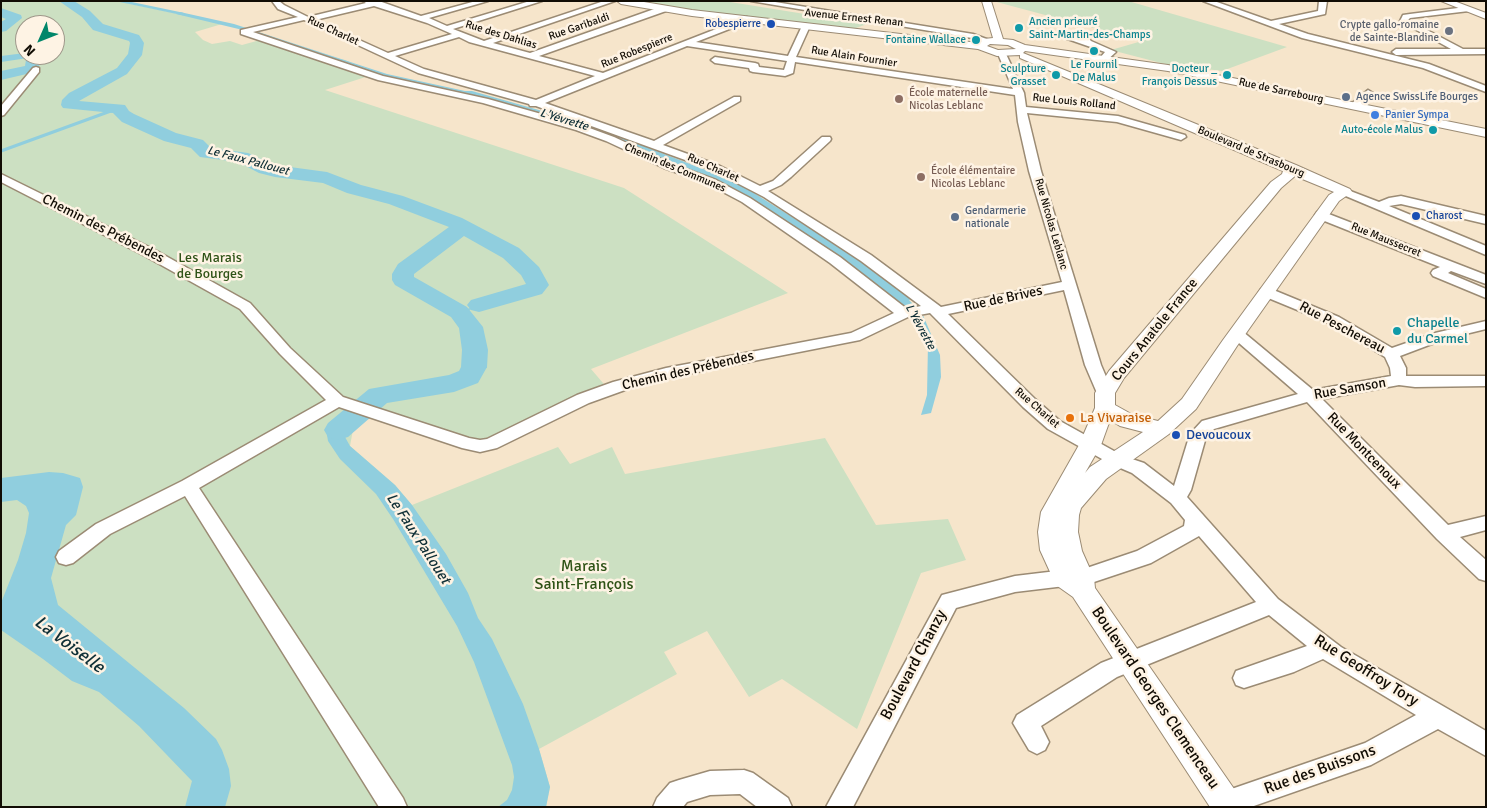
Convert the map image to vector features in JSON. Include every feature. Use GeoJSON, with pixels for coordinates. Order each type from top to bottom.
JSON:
{"type":"FeatureCollection","features":[{"type":"Feature","properties":{"kind":"main road","name":"Avenue Ernest Renan"},"geometry":{"type":"LineString","coordinates":[[621,1],[663,9],[806,26],[936,40],[987,43]]}},
{"type":"Feature","properties":{"kind":"main road"},"geometry":{"type":"LineString","coordinates":[[986,1],[986,50],[1002,54],[1020,50],[1014,43],[987,43]]}},
{"type":"Feature","properties":{"kind":"main road"},"geometry":{"type":"LineString","coordinates":[[1445,1],[1486,16]]}},
{"type":"Feature","properties":{"kind":"main road","name":"Rue de Sarrebourg"},"geometry":{"type":"LineString","coordinates":[[1020,50],[1168,68],[1486,133]]}},
{"type":"Feature","properties":{"kind":"main road","name":"Boulevard de Strasbourg"},"geometry":{"type":"LineString","coordinates":[[1020,50],[1345,192]]}},
{"type":"Feature","properties":{"kind":"main road","name":"Cours Anatole France"},"geometry":{"type":"LineString","coordinates":[[1076,582],[1052,550],[1050,532],[1052,512],[1090,445],[1105,400],[1116,375],[1276,185],[1288,176],[1291,168]]}},
{"type":"Feature","properties":{"kind":"main road"},"geometry":{"type":"LineString","coordinates":[[1076,582],[1066,532],[1067,515],[1071,504],[1098,473],[1162,430],[1189,404],[1236,334],[1321,215],[1334,198],[1345,192]]}},
{"type":"Feature","properties":{"kind":"main road"},"geometry":{"type":"LineString","coordinates":[[1105,400],[1127,421],[1162,430]]}},
{"type":"Feature","properties":{"kind":"main road","name":"Boulevard Georges Clemenceau"},"geometry":{"type":"LineString","coordinates":[[1076,582],[1227,805]]}},
{"type":"Feature","properties":{"kind":"street","name":"Rue Charlet"},"geometry":{"type":"LineString","coordinates":[[275,1],[281,7],[428,73],[533,104],[616,136],[656,144],[714,167],[760,190],[866,258],[931,310],[1054,425],[1117,460]]}},
{"type":"Feature","properties":{"kind":"street"},"geometry":{"type":"LineString","coordinates":[[306,18],[370,2],[383,1]]}},
{"type":"Feature","properties":{"kind":"street"},"geometry":{"type":"LineString","coordinates":[[421,18],[486,1]]}},
{"type":"Feature","properties":{"kind":"street"},"geometry":{"type":"LineString","coordinates":[[447,28],[539,1]]}},
{"type":"Feature","properties":{"kind":"street"},"geometry":{"type":"LineString","coordinates":[[484,43],[612,1]]}},
{"type":"Feature","properties":{"kind":"street"},"geometry":{"type":"LineString","coordinates":[[754,1],[967,35],[987,43]]}},
{"type":"Feature","properties":{"kind":"street"},"geometry":{"type":"LineString","coordinates":[[1208,2],[1222,1]]}},
{"type":"Feature","properties":{"kind":"street"},"geometry":{"type":"LineString","coordinates":[[1270,24],[1322,12],[1323,1]]}},
{"type":"Feature","properties":{"kind":"street","name":"Rue des Dahlias"},"geometry":{"type":"LineString","coordinates":[[370,2],[421,18],[484,43],[604,76]]}},
{"type":"Feature","properties":{"kind":"street"},"geometry":{"type":"LineString","coordinates":[[1208,2],[1305,36],[1388,55],[1426,66],[1486,89]]}},
{"type":"Feature","properties":{"kind":"street","name":"Rue Garibaldi"},"geometry":{"type":"LineString","coordinates":[[530,56],[663,9]]}},
{"type":"Feature","properties":{"kind":"street"},"geometry":{"type":"LineString","coordinates":[[1461,51],[1404,21],[1406,17],[1410,16],[1466,9]]}},
{"type":"Feature","properties":{"kind":"street","name":"Chemin des Communes"},"geometry":{"type":"LineString","coordinates":[[306,18],[249,31],[381,78],[485,101],[580,128],[616,136],[668,166],[712,182],[746,200],[835,260],[905,313]]}},
{"type":"Feature","properties":{"kind":"street","name":"Rue Robespierre"},"geometry":{"type":"LineString","coordinates":[[517,110],[747,19]]}},
{"type":"Feature","properties":{"kind":"street"},"geometry":{"type":"LineString","coordinates":[[860,31],[874,21]]}},
{"type":"Feature","properties":{"kind":"street"},"geometry":{"type":"LineString","coordinates":[[715,60],[756,66],[753,69],[781,73],[790,72],[792,59],[806,26]]}},
{"type":"Feature","properties":{"kind":"street"},"geometry":{"type":"LineString","coordinates":[[387,56],[460,34]]}},
{"type":"Feature","properties":{"kind":"street"},"geometry":{"type":"LineString","coordinates":[[1086,41],[1112,52],[1103,59]]}},
{"type":"Feature","properties":{"kind":"street","name":"Rue Alain Fournier"},"geometry":{"type":"LineString","coordinates":[[686,43],[1019,93]]}},
{"type":"Feature","properties":{"kind":"street"},"geometry":{"type":"LineString","coordinates":[[1388,55],[1395,52],[1483,52]]}},
{"type":"Feature","properties":{"kind":"street","name":"Rue Nicolas Leblanc"},"geometry":{"type":"LineString","coordinates":[[1002,54],[1019,93],[1031,154],[1068,285],[1105,400]]}},
{"type":"Feature","properties":{"kind":"street"},"geometry":{"type":"LineString","coordinates":[[1,113],[36,70]]}},
{"type":"Feature","properties":{"kind":"street"},"geometry":{"type":"LineString","coordinates":[[1354,106],[1368,94]]}},
{"type":"Feature","properties":{"kind":"street"},"geometry":{"type":"LineString","coordinates":[[656,144],[737,99]]}},
{"type":"Feature","properties":{"kind":"street","name":"Rue Louis Rolland"},"geometry":{"type":"LineString","coordinates":[[1022,110],[1118,119],[1181,137]]}},
{"type":"Feature","properties":{"kind":"street"},"geometry":{"type":"LineString","coordinates":[[760,190],[777,183],[788,175],[826,139]]}},
{"type":"Feature","properties":{"kind":"street","name":"Chemin des Prébendes"},"geometry":{"type":"LineString","coordinates":[[1,177],[150,253],[245,306],[285,351],[351,406],[468,444],[480,446],[491,444],[583,399],[619,386],[666,373],[856,337],[905,313],[931,310]]}},
{"type":"Feature","properties":{"kind":"street","name":"Boulevard de Strasbourg"},"geometry":{"type":"LineString","coordinates":[[1345,192],[1486,251]]}},
{"type":"Feature","properties":{"kind":"street"},"geometry":{"type":"LineString","coordinates":[[1380,206],[1393,200],[1401,200],[1486,220]]}},
{"type":"Feature","properties":{"kind":"street","name":"Rue Maussecret"},"geometry":{"type":"LineString","coordinates":[[1321,215],[1486,280]]}},
{"type":"Feature","properties":{"kind":"street"},"geometry":{"type":"LineString","coordinates":[[1451,266],[1438,273],[1486,294]]}},
{"type":"Feature","properties":{"kind":"street","name":"Rue de Brives"},"geometry":{"type":"LineString","coordinates":[[931,310],[1068,285]]}},
{"type":"Feature","properties":{"kind":"street","name":"Rue Peschereau"},"geometry":{"type":"LineString","coordinates":[[1266,292],[1334,320],[1391,354],[1398,368],[1399,380]]}},
{"type":"Feature","properties":{"kind":"street"},"geometry":{"type":"LineString","coordinates":[[1391,354],[1440,336],[1486,325]]}},
{"type":"Feature","properties":{"kind":"street","name":"Rue Montcenoux"},"geometry":{"type":"LineString","coordinates":[[1236,334],[1310,396],[1444,534],[1486,573]]}},
{"type":"Feature","properties":{"kind":"street","name":"Rue Samson"},"geometry":{"type":"LineString","coordinates":[[1177,498],[1182,490],[1198,434],[1208,424],[1310,396],[1399,380],[1415,382],[1486,381]]}},
{"type":"Feature","properties":{"kind":"street"},"geometry":{"type":"LineString","coordinates":[[66,557],[103,529],[351,406]]}},
{"type":"Feature","properties":{"kind":"street"},"geometry":{"type":"LineString","coordinates":[[1117,460],[1138,468],[1177,498],[1195,520]]}},
{"type":"Feature","properties":{"kind":"street"},"geometry":{"type":"LineString","coordinates":[[1117,460],[1127,473],[1166,502],[1195,520]]}},
{"type":"Feature","properties":{"kind":"street"},"geometry":{"type":"LineString","coordinates":[[188,486],[394,807]]}},
{"type":"Feature","properties":{"kind":"street","name":"Boulevard Chanzy"},"geometry":{"type":"LineString","coordinates":[[838,807],[949,601],[992,589],[1076,582],[1144,557],[1193,530],[1195,520]]}},
{"type":"Feature","properties":{"kind":"street","name":"Rue Geoffroy Tory"},"geometry":{"type":"LineString","coordinates":[[1195,520],[1271,605],[1326,648],[1486,744]]}},
{"type":"Feature","properties":{"kind":"street"},"geometry":{"type":"LineString","coordinates":[[1444,534],[1486,523]]}},
{"type":"Feature","properties":{"kind":"street"},"geometry":{"type":"LineString","coordinates":[[1037,742],[1025,723],[1109,670],[1271,605]]}},
{"type":"Feature","properties":{"kind":"street"},"geometry":{"type":"LineString","coordinates":[[1244,678],[1294,662],[1326,648]]}},
{"type":"Feature","properties":{"kind":"street","name":"Rue des Buissons"},"geometry":{"type":"LineString","coordinates":[[1227,805],[1371,753],[1438,716]]}},
{"type":"Feature","properties":{"kind":"street"},"geometry":{"type":"LineString","coordinates":[[666,807],[679,792],[710,782],[744,782],[779,807]]}},
{"type":"Feature","properties":{"kind":"green space","name":"Les Marais de Bourges"},"geometry":{"type":"Polygon","coordinates":[[[1,1],[123,1],[219,22],[222,24],[195,32],[203,40],[212,44],[230,41],[242,45],[271,37],[326,56],[345,60],[375,74],[325,90],[624,188],[788,293],[591,369],[609,390],[536,421],[468,444],[365,410],[355,419],[350,446],[395,485],[412,505],[558,447],[570,464],[612,447],[625,474],[825,438],[876,525],[948,519],[966,560],[921,573],[857,729],[782,679],[749,697],[707,631],[664,652],[677,674],[539,749],[550,787],[546,807],[1,807],[1,1]]]}},
{"type":"Feature","properties":{"kind":"green space"},"geometry":{"type":"Polygon","coordinates":[[[638,1],[724,1],[867,24],[850,28],[689,10],[638,1]]]}},
{"type":"Feature","properties":{"kind":"green space"},"geometry":{"type":"Polygon","coordinates":[[[993,1],[1128,1],[1287,47],[1222,71],[1206,69],[1200,71],[1111,50],[1142,41],[993,1]]]}},
{"type":"Feature","properties":{"kind":"water"},"geometry":{"type":"Polygon","coordinates":[[[180,12],[234,24],[387,74],[472,91],[581,122],[724,177],[754,193],[868,265],[911,299],[909,300],[922,313],[940,355],[941,377],[931,413],[921,415],[927,395],[928,344],[913,316],[903,305],[865,276],[751,199],[583,127],[385,77],[247,31],[176,14],[180,12]]]}},
{"type":"Feature","properties":{"kind":"water"},"geometry":{"type":"Polygon","coordinates":[[[122,107],[131,115],[175,135],[201,143],[211,151],[244,153],[271,167],[327,175],[453,217],[524,259],[539,279],[543,286],[542,289],[469,310],[480,340],[487,368],[476,369],[472,328],[460,311],[539,288],[532,272],[514,255],[465,228],[389,197],[354,189],[323,177],[268,170],[245,157],[209,154],[197,145],[168,137],[116,109],[122,107]]]}},
{"type":"Feature","properties":{"kind":"water"},"geometry":{"type":"Polygon","coordinates":[[[352,406],[365,410],[348,424],[345,430],[345,437],[350,446],[395,485],[412,505],[446,554],[468,593],[478,618],[492,639],[523,704],[539,749],[550,787],[546,807],[498,807],[507,800],[512,790],[514,777],[512,765],[474,662],[457,626],[393,519],[376,494],[340,459],[328,441],[327,435],[340,417],[352,406]]]}},
{"type":"Feature","properties":{"kind":"water"},"geometry":{"type":"Polygon","coordinates":[[[49,472],[63,473],[80,478],[83,487],[76,515],[66,525],[51,578],[58,605],[184,708],[216,739],[229,769],[231,786],[225,807],[185,807],[192,781],[139,726],[99,692],[72,681],[1,630],[1,603],[18,560],[26,533],[29,513],[26,506],[17,500],[1,502],[1,478],[49,472]]]}},
{"type":"Feature","properties":{"kind":"waterway","name":"Le Faux Pallouet"},"geometry":{"type":"LineString","coordinates":[[65,1],[86,14],[98,27],[134,38],[137,43],[135,55],[122,71],[75,96],[70,100],[69,105],[119,108],[122,114],[128,118],[170,137],[197,144],[206,153],[242,157],[266,169],[275,171],[327,178],[354,189],[396,200],[455,222],[511,253],[531,272],[538,285],[534,289],[479,305]]}},
{"type":"Feature","properties":{"kind":"waterway","name":"L'Yévrette"},"geometry":{"type":"LineString","coordinates":[[121,1],[183,14]]}},
{"type":"Feature","properties":{"kind":"waterway","name":"La Voiselle"},"geometry":{"type":"LineString","coordinates":[[1,12],[16,18],[1,28]]}},
{"type":"Feature","properties":{"kind":"waterway"},"geometry":{"type":"LineString","coordinates":[[1,59],[15,57]]}},
{"type":"Feature","properties":{"kind":"waterway","name":"La Voiselle"},"geometry":{"type":"LineString","coordinates":[[1,76],[30,69],[32,65]]}},
{"type":"Feature","properties":{"kind":"waterway"},"geometry":{"type":"LineString","coordinates":[[1,151],[119,108]]}},
{"type":"Feature","properties":{"kind":"waterway","name":"Le Faux Pallouet"},"geometry":{"type":"LineString","coordinates":[[338,430],[379,395],[454,383],[469,377],[474,367],[475,350],[471,327],[459,312],[403,280],[403,274],[406,269],[462,227]]}},
{"type":"Feature","properties":{"kind":"place","name":"Robespierre"},"geometry":{"type":"Point","coordinates":[771,24]}},
{"type":"Feature","properties":{"kind":"place","name":"Ancien prieuré Saint-Martin-des-Champs"},"geometry":{"type":"Point","coordinates":[1019,28]}},
{"type":"Feature","properties":{"kind":"place","name":"Crypte gallo-romaine de Sainte-Blandine"},"geometry":{"type":"Point","coordinates":[1449,31]}},
{"type":"Feature","properties":{"kind":"place","name":"Fontaine Wallace"},"geometry":{"type":"Point","coordinates":[976,40]}},
{"type":"Feature","properties":{"kind":"place","name":"Le Fournil De Malus"},"geometry":{"type":"Point","coordinates":[1094,51]}},
{"type":"Feature","properties":{"kind":"place","name":"Sculpture Grasset"},"geometry":{"type":"Point","coordinates":[1056,75]}},
{"type":"Feature","properties":{"kind":"place","name":"Docteur _ François Dessus"},"geometry":{"type":"Point","coordinates":[1227,75]}},
{"type":"Feature","properties":{"kind":"place","name":"Agence SwissLife Bourges"},"geometry":{"type":"Point","coordinates":[1346,97]}},
{"type":"Feature","properties":{"kind":"place","name":"École maternelle Nicolas Leblanc"},"geometry":{"type":"Point","coordinates":[899,99]}},
{"type":"Feature","properties":{"kind":"place","name":"Panier Sympa"},"geometry":{"type":"Point","coordinates":[1375,115]}},
{"type":"Feature","properties":{"kind":"place","name":"Auto-école Malus"},"geometry":{"type":"Point","coordinates":[1433,130]}},
{"type":"Feature","properties":{"kind":"place","name":"École élémentaire Nicolas Leblanc"},"geometry":{"type":"Point","coordinates":[921,177]}},
{"type":"Feature","properties":{"kind":"place","name":"Charost"},"geometry":{"type":"Point","coordinates":[1416,216]}},
{"type":"Feature","properties":{"kind":"place","name":"Gendarmerie nationale"},"geometry":{"type":"Point","coordinates":[955,217]}},
{"type":"Feature","properties":{"kind":"place","name":"Chapelle du Carmel"},"geometry":{"type":"Point","coordinates":[1397,331]}},
{"type":"Feature","properties":{"kind":"place","name":"La Vivaraise"},"geometry":{"type":"Point","coordinates":[1070,418]}},
{"type":"Feature","properties":{"kind":"place","name":"Devoucoux"},"geometry":{"type":"Point","coordinates":[1176,435]}},
{"type":"Feature","properties":{"kind":"park label","name":"Marais Saint-François"},"geometry":{"type":"Point","coordinates":[584,576]}}]}
